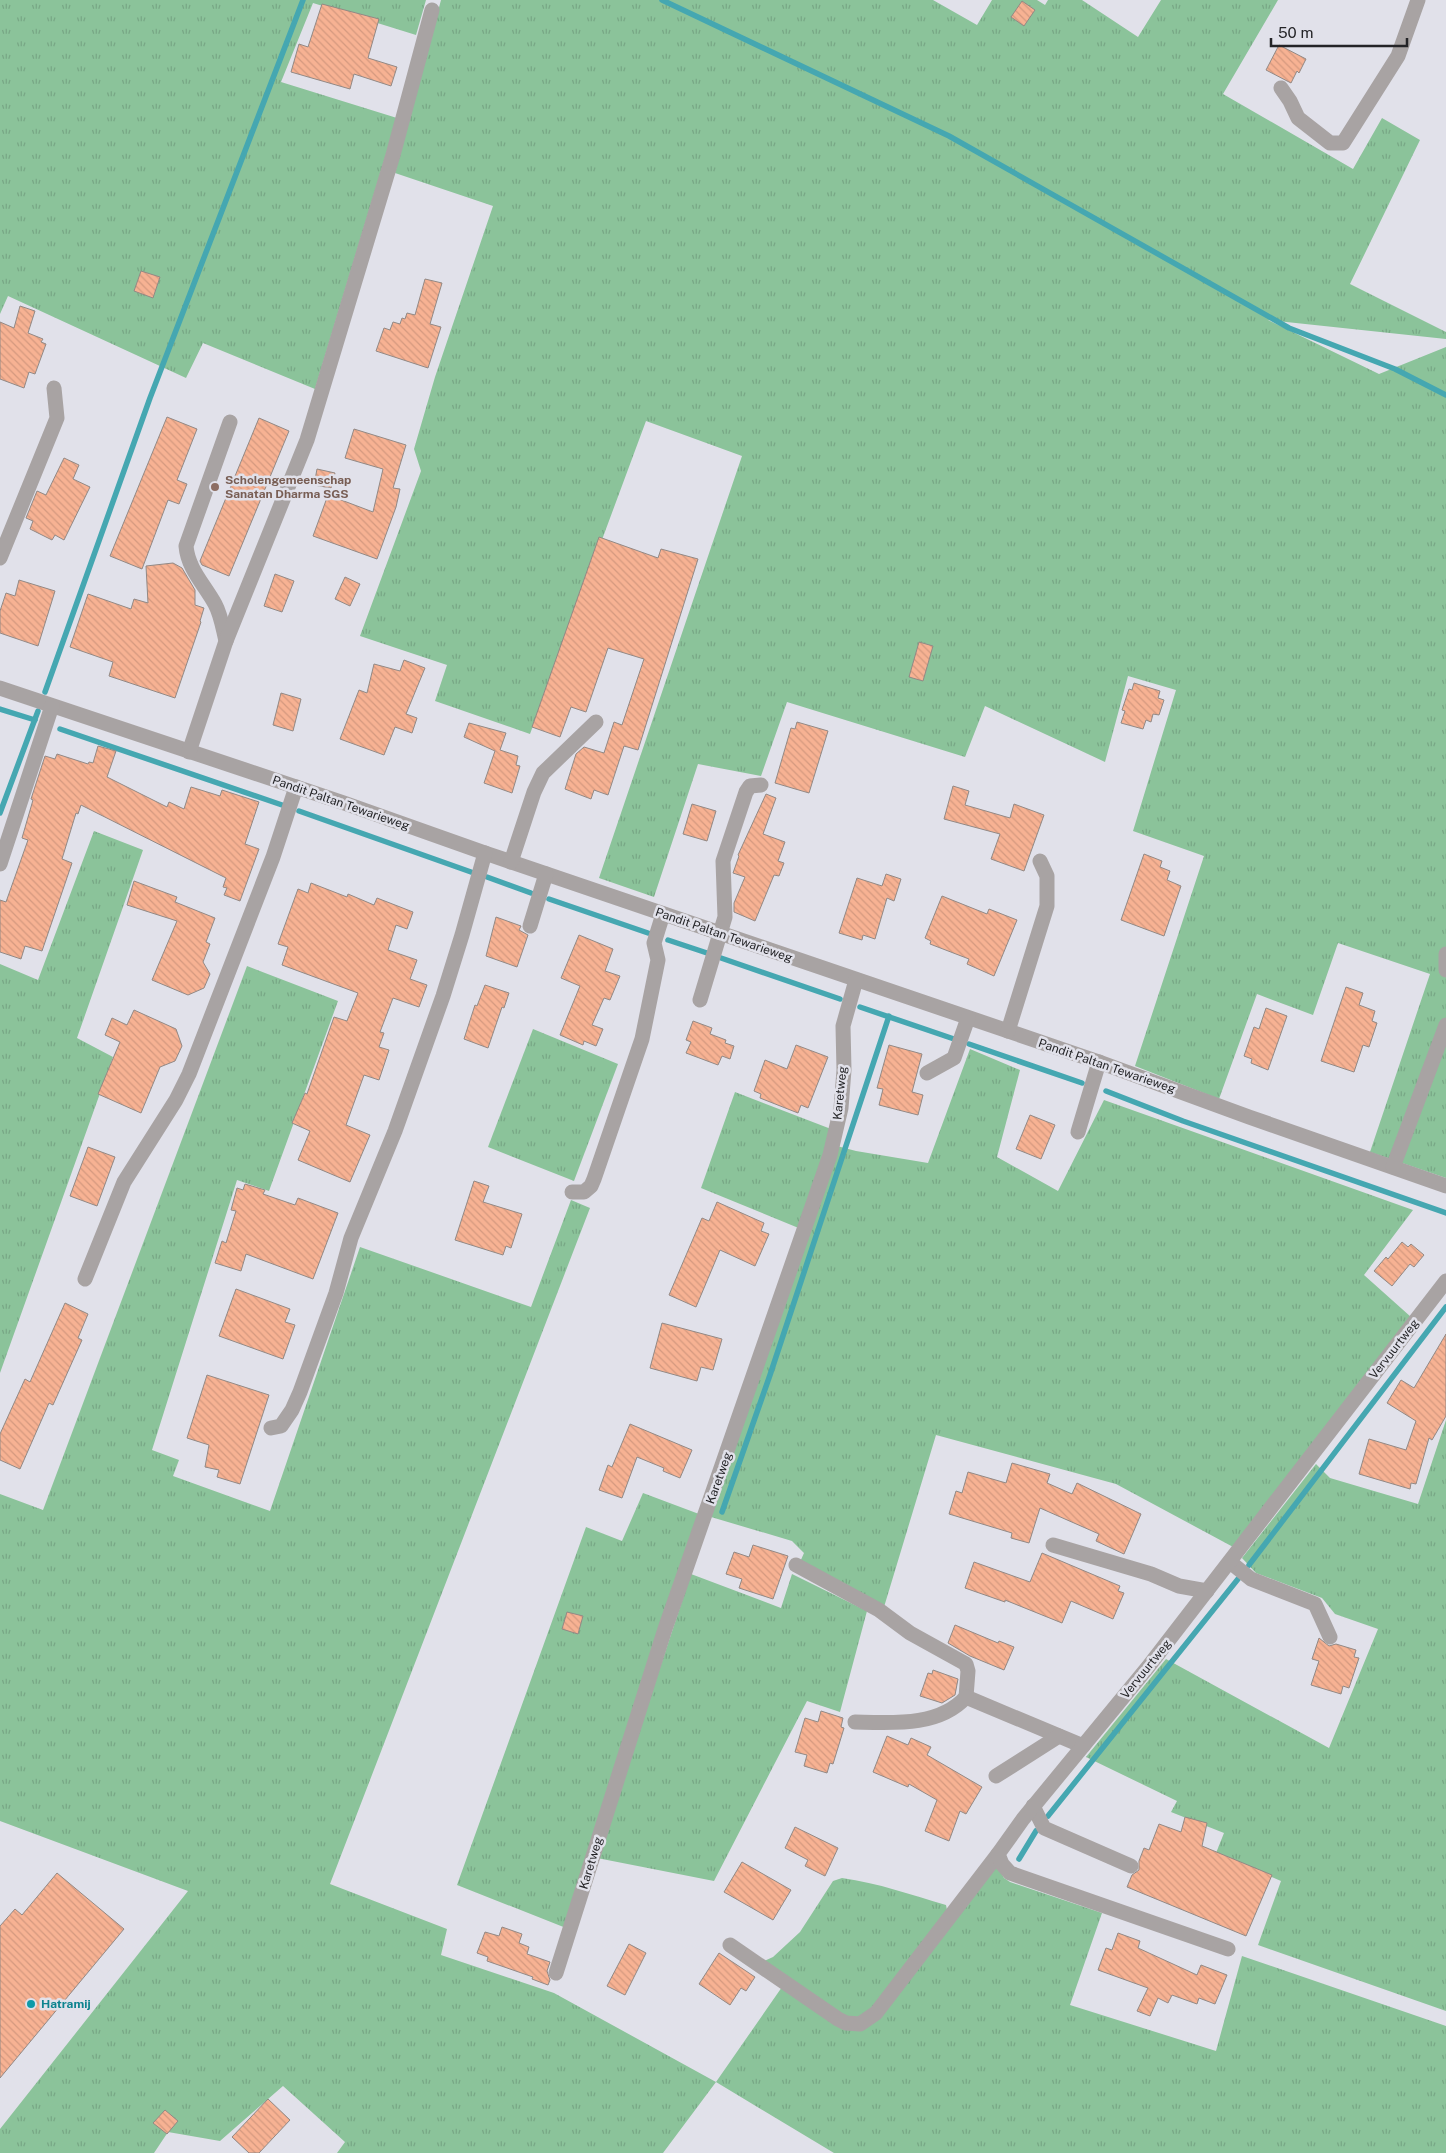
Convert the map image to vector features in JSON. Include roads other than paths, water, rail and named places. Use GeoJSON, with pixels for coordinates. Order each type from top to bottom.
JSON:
{"type":"FeatureCollection","features":[{"type":"Feature","properties":{"kind":"street"},"geometry":{"type":"LineString","coordinates":[[1281,88],[1290,100],[1298,118],[1330,143],[1343,142],[1398,56],[1418,0]]}},
{"type":"Feature","properties":{"kind":"street"},"geometry":{"type":"LineString","coordinates":[[189,752],[226,641],[307,440],[393,155],[432,10]]}},
{"type":"Feature","properties":{"kind":"street"},"geometry":{"type":"LineString","coordinates":[[0,558],[58,418],[54,388]]}},
{"type":"Feature","properties":{"kind":"street"},"geometry":{"type":"LineString","coordinates":[[226,641],[216,605],[194,572],[187,557],[186,546],[230,422]]}},
{"type":"Feature","properties":{"kind":"street","name":"Pandit Paltan Tewarieweg"},"geometry":{"type":"LineString","coordinates":[[0,688],[296,787],[1099,1062],[1446,1186]]}},
{"type":"Feature","properties":{"kind":"street"},"geometry":{"type":"LineString","coordinates":[[0,864],[52,706]]}},
{"type":"Feature","properties":{"kind":"street"},"geometry":{"type":"LineString","coordinates":[[511,862],[531,800],[543,774],[596,722]]}},
{"type":"Feature","properties":{"kind":"street"},"geometry":{"type":"LineString","coordinates":[[700,1000],[725,917],[723,861],[746,792],[750,786],[761,785]]}},
{"type":"Feature","properties":{"kind":"street"},"geometry":{"type":"LineString","coordinates":[[86,1279],[124,1182],[176,1100],[189,1074],[273,856],[296,787]]}},
{"type":"Feature","properties":{"kind":"street"},"geometry":{"type":"LineString","coordinates":[[271,1428],[281,1426],[292,1410],[300,1392],[336,1294],[351,1238],[395,1131],[443,996],[485,853]]}},
{"type":"Feature","properties":{"kind":"street"},"geometry":{"type":"LineString","coordinates":[[1008,1031],[1047,906],[1047,876],[1040,861]]}},
{"type":"Feature","properties":{"kind":"street"},"geometry":{"type":"LineString","coordinates":[[530,926],[546,874]]}},
{"type":"Feature","properties":{"kind":"street"},"geometry":{"type":"LineString","coordinates":[[572,1192],[584,1192],[591,1186],[642,1039],[658,960],[654,944],[663,914]]}},
{"type":"Feature","properties":{"kind":"street"},"geometry":{"type":"LineString","coordinates":[[1446,954],[1446,970]]}},
{"type":"Feature","properties":{"kind":"street","name":"Karetweg"},"geometry":{"type":"LineString","coordinates":[[556,1973],[662,1638],[830,1155],[841,1108],[844,1070],[843,1026],[856,980]]}},
{"type":"Feature","properties":{"kind":"street"},"geometry":{"type":"LineString","coordinates":[[927,1073],[954,1058],[968,1018]]}},
{"type":"Feature","properties":{"kind":"street"},"geometry":{"type":"LineString","coordinates":[[1393,1167],[1446,1025]]}},
{"type":"Feature","properties":{"kind":"street"},"geometry":{"type":"LineString","coordinates":[[1078,1132],[1099,1062]]}},
{"type":"Feature","properties":{"kind":"street","name":"Vervuurtweg"},"geometry":{"type":"LineString","coordinates":[[730,1945],[846,2023],[860,2024],[876,2013],[1033,1806],[1230,1562],[1446,1282]]}},
{"type":"Feature","properties":{"kind":"street"},"geometry":{"type":"LineString","coordinates":[[1053,1545],[1151,1574],[1179,1586],[1207,1591]]}},
{"type":"Feature","properties":{"kind":"street"},"geometry":{"type":"LineString","coordinates":[[1230,1562],[1251,1579],[1315,1604],[1330,1637]]}},
{"type":"Feature","properties":{"kind":"street"},"geometry":{"type":"LineString","coordinates":[[796,1566],[880,1610],[910,1633],[966,1664],[968,1671],[966,1697],[957,1707],[922,1721],[855,1722]]}},
{"type":"Feature","properties":{"kind":"street"},"geometry":{"type":"LineString","coordinates":[[966,1697],[1083,1746]]}},
{"type":"Feature","properties":{"kind":"street"},"geometry":{"type":"LineString","coordinates":[[996,1776],[1059,1736]]}},
{"type":"Feature","properties":{"kind":"street"},"geometry":{"type":"LineString","coordinates":[[1033,1806],[1044,1828],[1131,1866]]}},
{"type":"Feature","properties":{"kind":"street"},"geometry":{"type":"LineString","coordinates":[[998,1854],[1002,1864],[1010,1873],[1228,1948]]}},
{"type":"Feature","properties":{"kind":"waterway"},"geometry":{"type":"LineString","coordinates":[[45,692],[150,398],[303,0]]}},
{"type":"Feature","properties":{"kind":"waterway"},"geometry":{"type":"LineString","coordinates":[[662,0],[949,136],[1289,328],[1395,369],[1446,395]]}},
{"type":"Feature","properties":{"kind":"waterway"},"geometry":{"type":"LineString","coordinates":[[0,709],[35,720]]}},
{"type":"Feature","properties":{"kind":"waterway"},"geometry":{"type":"LineString","coordinates":[[0,813],[38,711]]}},
{"type":"Feature","properties":{"kind":"waterway"},"geometry":{"type":"LineString","coordinates":[[60,729],[285,806]]}},
{"type":"Feature","properties":{"kind":"waterway"},"geometry":{"type":"LineString","coordinates":[[299,811],[471,872]]}},
{"type":"Feature","properties":{"kind":"waterway"},"geometry":{"type":"LineString","coordinates":[[487,877],[531,893]]}},
{"type":"Feature","properties":{"kind":"waterway"},"geometry":{"type":"LineString","coordinates":[[549,899],[648,933]]}},
{"type":"Feature","properties":{"kind":"waterway"},"geometry":{"type":"LineString","coordinates":[[668,940],[710,954]]}},
{"type":"Feature","properties":{"kind":"waterway"},"geometry":{"type":"LineString","coordinates":[[721,958],[840,999]]}},
{"type":"Feature","properties":{"kind":"waterway"},"geometry":{"type":"LineString","coordinates":[[860,1007],[954,1039]]}},
{"type":"Feature","properties":{"kind":"waterway"},"geometry":{"type":"LineString","coordinates":[[722,1512],[770,1375],[889,1016]]}},
{"type":"Feature","properties":{"kind":"waterway"},"geometry":{"type":"LineString","coordinates":[[969,1044],[1082,1083]]}},
{"type":"Feature","properties":{"kind":"waterway"},"geometry":{"type":"LineString","coordinates":[[1106,1091],[1183,1121],[1446,1213]]}},
{"type":"Feature","properties":{"kind":"waterway"},"geometry":{"type":"LineString","coordinates":[[1249,1565],[1446,1307]]}},
{"type":"Feature","properties":{"kind":"waterway"},"geometry":{"type":"LineString","coordinates":[[1048,1816],[1238,1579]]}},
{"type":"Feature","properties":{"kind":"waterway"},"geometry":{"type":"LineString","coordinates":[[1019,1859],[1036,1831]]}},
{"type":"Feature","properties":{"kind":"place","name":"Scholengemeenschap Sanatan Dharma SGS"},"geometry":{"type":"Point","coordinates":[215,487]}},
{"type":"Feature","properties":{"kind":"place","name":"Hatramij"},"geometry":{"type":"Point","coordinates":[31,2004]}}]}
